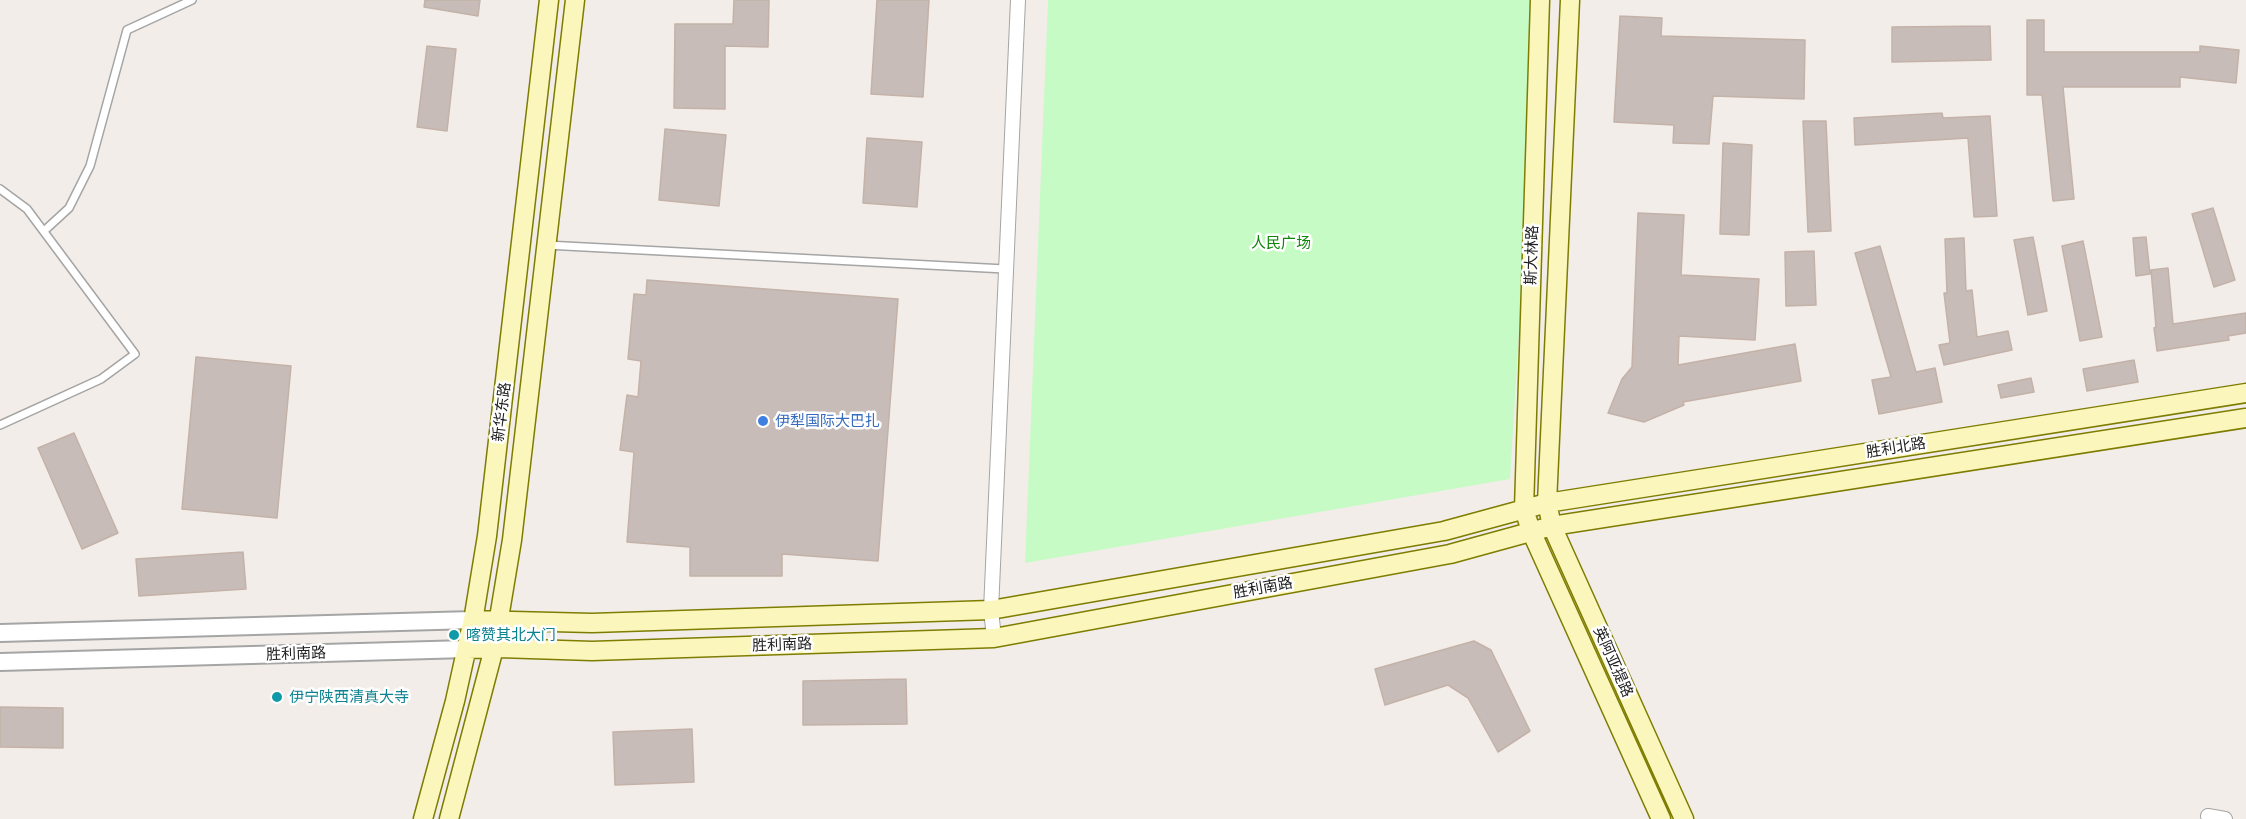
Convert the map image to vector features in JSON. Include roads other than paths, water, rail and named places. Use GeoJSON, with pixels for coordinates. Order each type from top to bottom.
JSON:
{"type":"FeatureCollection","features":[{"type":"Feature","properties":{"kind":"main road","name":"新华东路"},"geometry":{"type":"LineString","coordinates":[[423,819],[473,620],[488,536],[549,0]]}},
{"type":"Feature","properties":{"kind":"main road","name":"新华东路"},"geometry":{"type":"LineString","coordinates":[[450,819],[494,648],[512,540],[575,0]]}},
{"type":"Feature","properties":{"kind":"main road","name":"斯大林路"},"geometry":{"type":"LineString","coordinates":[[1524,509],[1540,0]]}},
{"type":"Feature","properties":{"kind":"main road","name":"斯大林路"},"geometry":{"type":"LineString","coordinates":[[1547,503],[1570,0]]}},
{"type":"Feature","properties":{"kind":"main road","name":"胜利北路"},"geometry":{"type":"LineString","coordinates":[[1547,503],[2246,393]]}},
{"type":"Feature","properties":{"kind":"main road","name":"胜利北路"},"geometry":{"type":"LineString","coordinates":[[1552,526],[2246,418]]}},
{"type":"Feature","properties":{"kind":"main road","name":"胜利南路"},"geometry":{"type":"LineString","coordinates":[[473,620],[592,623],[991,610],[1444,531],[1547,503]]}},
{"type":"Feature","properties":{"kind":"main road","name":"英阿亚提路"},"geometry":{"type":"LineString","coordinates":[[1547,503],[1552,526],[1684,819]]}},
{"type":"Feature","properties":{"kind":"main road","name":"英阿亚提路"},"geometry":{"type":"LineString","coordinates":[[1524,509],[1531,531],[1661,819]]}},
{"type":"Feature","properties":{"kind":"main road","name":"胜利南路"},"geometry":{"type":"LineString","coordinates":[[466,650],[494,648],[592,651],[994,638],[1450,554],[1552,526]]}},
{"type":"Feature","properties":{"kind":"street"},"geometry":{"type":"LineString","coordinates":[[994,638],[991,610],[1018,0]]}},
{"type":"Feature","properties":{"kind":"street","name":"胜利南路"},"geometry":{"type":"LineString","coordinates":[[0,633],[473,620]]}},
{"type":"Feature","properties":{"kind":"street","name":"胜利南路"},"geometry":{"type":"LineString","coordinates":[[0,662],[466,650]]}},
{"type":"Feature","properties":{"kind":"street"},"geometry":{"type":"LineString","coordinates":[[2208,816],[2225,819]]}},
{"type":"Feature","properties":{"kind":"lane"},"geometry":{"type":"LineString","coordinates":[[44,231],[69,208],[90,166],[127,30],[192,0]]}},
{"type":"Feature","properties":{"kind":"lane"},"geometry":{"type":"LineString","coordinates":[[0,189],[27,209],[135,354],[101,379],[0,425]]}},
{"type":"Feature","properties":{"kind":"lane"},"geometry":{"type":"LineString","coordinates":[[546,245],[1005,269]]}},
{"type":"Feature","properties":{"kind":"place","name":"伊犁国际大巴扎"},"geometry":{"type":"Point","coordinates":[763,421]}},
{"type":"Feature","properties":{"kind":"place","name":"喀赞其北大门"},"geometry":{"type":"Point","coordinates":[454,635]}},
{"type":"Feature","properties":{"kind":"place","name":"伊宁陕西清真大寺"},"geometry":{"type":"Point","coordinates":[277,697]}},
{"type":"Feature","properties":{"kind":"park label","name":"人民广场"},"geometry":{"type":"Point","coordinates":[1281,243]}}]}
